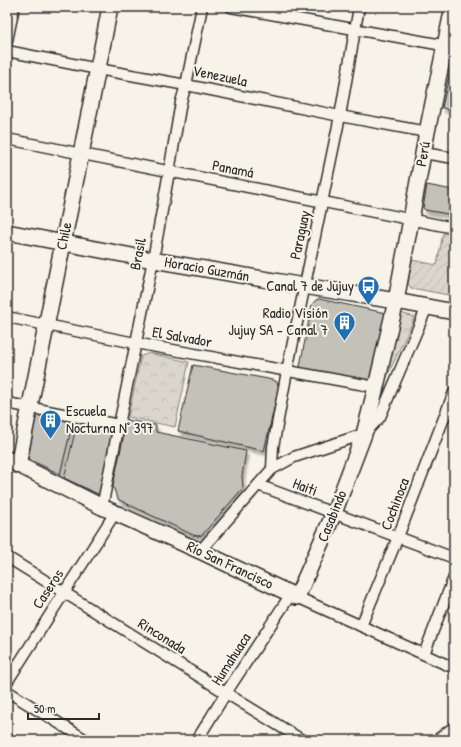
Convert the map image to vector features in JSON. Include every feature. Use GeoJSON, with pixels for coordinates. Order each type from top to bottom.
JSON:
{"type":"FeatureCollection","features":[{"type":"Feature","properties":{"kind":"main road","name":"Chile"},"geometry":{"type":"LineString","coordinates":[[12,462],[30,408],[110,7]]}},
{"type":"Feature","properties":{"kind":"main road","name":"Perú"},"geometry":{"type":"LineString","coordinates":[[396,301],[427,132],[449,50],[453,7]]}},
{"type":"Feature","properties":{"kind":"main road","name":"Horacio Guzmán"},"geometry":{"type":"LineString","coordinates":[[7,232],[153,260],[454,312]]}},
{"type":"Feature","properties":{"kind":"main road","name":"Casabindo"},"geometry":{"type":"LineString","coordinates":[[294,595],[334,513],[364,434],[396,301]]}},
{"type":"Feature","properties":{"kind":"main road","name":"Río San Francisco"},"geometry":{"type":"LineString","coordinates":[[12,462],[109,510],[294,595]]}},
{"type":"Feature","properties":{"kind":"street"},"geometry":{"type":"LineString","coordinates":[[7,42],[14,7]]}},
{"type":"Feature","properties":{"kind":"street","name":"Brasil"},"geometry":{"type":"LineString","coordinates":[[109,510],[119,425],[153,260],[181,102],[186,85],[202,7]]}},
{"type":"Feature","properties":{"kind":"street"},"geometry":{"type":"LineString","coordinates":[[231,7],[437,44],[449,50]]}},
{"type":"Feature","properties":{"kind":"street","name":"Paraguay"},"geometry":{"type":"LineString","coordinates":[[272,469],[273,447],[287,371],[340,116],[359,7]]}},
{"type":"Feature","properties":{"kind":"street","name":"Venezuela"},"geometry":{"type":"LineString","coordinates":[[7,51],[427,132]]}},
{"type":"Feature","properties":{"kind":"street","name":"Panamá"},"geometry":{"type":"LineString","coordinates":[[7,139],[454,228]]}},
{"type":"Feature","properties":{"kind":"street"},"geometry":{"type":"LineString","coordinates":[[423,153],[454,158]]}},
{"type":"Feature","properties":{"kind":"street","name":"Casabindo"},"geometry":{"type":"LineString","coordinates":[[364,434],[380,417],[427,307]]}},
{"type":"Feature","properties":{"kind":"street","name":"El Salvador"},"geometry":{"type":"LineString","coordinates":[[7,317],[135,343],[376,387]]}},
{"type":"Feature","properties":{"kind":"street","name":"Cochinoca"},"geometry":{"type":"LineString","coordinates":[[361,626],[398,537],[454,392]]}},
{"type":"Feature","properties":{"kind":"street"},"geometry":{"type":"LineString","coordinates":[[7,403],[119,425]]}},
{"type":"Feature","properties":{"kind":"street"},"geometry":{"type":"LineString","coordinates":[[200,551],[272,469],[294,457],[364,434]]}},
{"type":"Feature","properties":{"kind":"street","name":"Haiti"},"geometry":{"type":"LineString","coordinates":[[258,485],[454,558]]}},
{"type":"Feature","properties":{"kind":"street","name":"Caseros"},"geometry":{"type":"LineString","coordinates":[[7,682],[64,592],[109,510]]}},
{"type":"Feature","properties":{"kind":"street","name":"Rinconada"},"geometry":{"type":"LineString","coordinates":[[7,557],[302,740]]}},
{"type":"Feature","properties":{"kind":"street"},"geometry":{"type":"LineString","coordinates":[[424,654],[454,578]]}},
{"type":"Feature","properties":{"kind":"street","name":"Río San Francisco"},"geometry":{"type":"LineString","coordinates":[[294,595],[454,668]]}},
{"type":"Feature","properties":{"kind":"street","name":"Humahuaca"},"geometry":{"type":"LineString","coordinates":[[197,740],[226,693],[294,595]]}},
{"type":"Feature","properties":{"kind":"street"},"geometry":{"type":"LineString","coordinates":[[7,691],[86,740]]}},
{"type":"Feature","properties":{"kind":"street"},"geometry":{"type":"LineString","coordinates":[[437,740],[454,728]]}},
{"type":"Feature","properties":{"kind":"green space"},"geometry":{"type":"Polygon","coordinates":[[[443,233],[454,235],[454,296],[411,288],[408,283],[412,260],[437,265],[443,233]]]}},
{"type":"Feature","properties":{"kind":"green space"},"geometry":{"type":"Polygon","coordinates":[[[400,313],[415,317],[384,383],[400,313]]]}},
{"type":"Feature","properties":{"kind":"green space"},"geometry":{"type":"Polygon","coordinates":[[[150,353],[189,362],[175,427],[128,417],[141,356],[150,353]]]}},
{"type":"Feature","properties":{"kind":"building"},"geometry":{"type":"Polygon","coordinates":[[[451,66],[454,67],[454,111],[442,108],[451,66]]]}},
{"type":"Feature","properties":{"kind":"building"},"geometry":{"type":"Polygon","coordinates":[[[427,185],[453,190],[448,214],[425,210],[423,208],[427,185]]]}},
{"type":"Feature","properties":{"kind":"building","name":"Radio Visión Jujuy SA - Canal 7"},"geometry":{"type":"Polygon","coordinates":[[[319,299],[386,313],[371,380],[366,381],[301,369],[300,366],[312,304],[319,299]]]}},
{"type":"Feature","properties":{"kind":"building"},"geometry":{"type":"Polygon","coordinates":[[[193,365],[276,381],[279,387],[264,451],[178,431],[193,365]]]}},
{"type":"Feature","properties":{"kind":"building","name":"Escuela Nocturna N° 397"},"geometry":{"type":"Polygon","coordinates":[[[36,415],[73,422],[60,474],[28,459],[36,415]]]}},
{"type":"Feature","properties":{"kind":"building"},"geometry":{"type":"Polygon","coordinates":[[[127,420],[156,425],[156,432],[246,451],[242,476],[243,488],[202,535],[193,535],[119,500],[113,486],[127,420]]]}},
{"type":"Feature","properties":{"kind":"building"},"geometry":{"type":"Polygon","coordinates":[[[77,423],[113,429],[100,495],[64,478],[77,423]]]}},
{"type":"Feature","properties":{"kind":"place","name":"Canal 7 de Jujuy"},"geometry":{"type":"Point","coordinates":[369,306]}},
{"type":"Feature","properties":{"kind":"place","name":"Radio Visión Jujuy SA - Canal 7"},"geometry":{"type":"Point","coordinates":[344,342]}},
{"type":"Feature","properties":{"kind":"place","name":"Escuela Nocturna N° 397"},"geometry":{"type":"Point","coordinates":[50,440]}}]}
